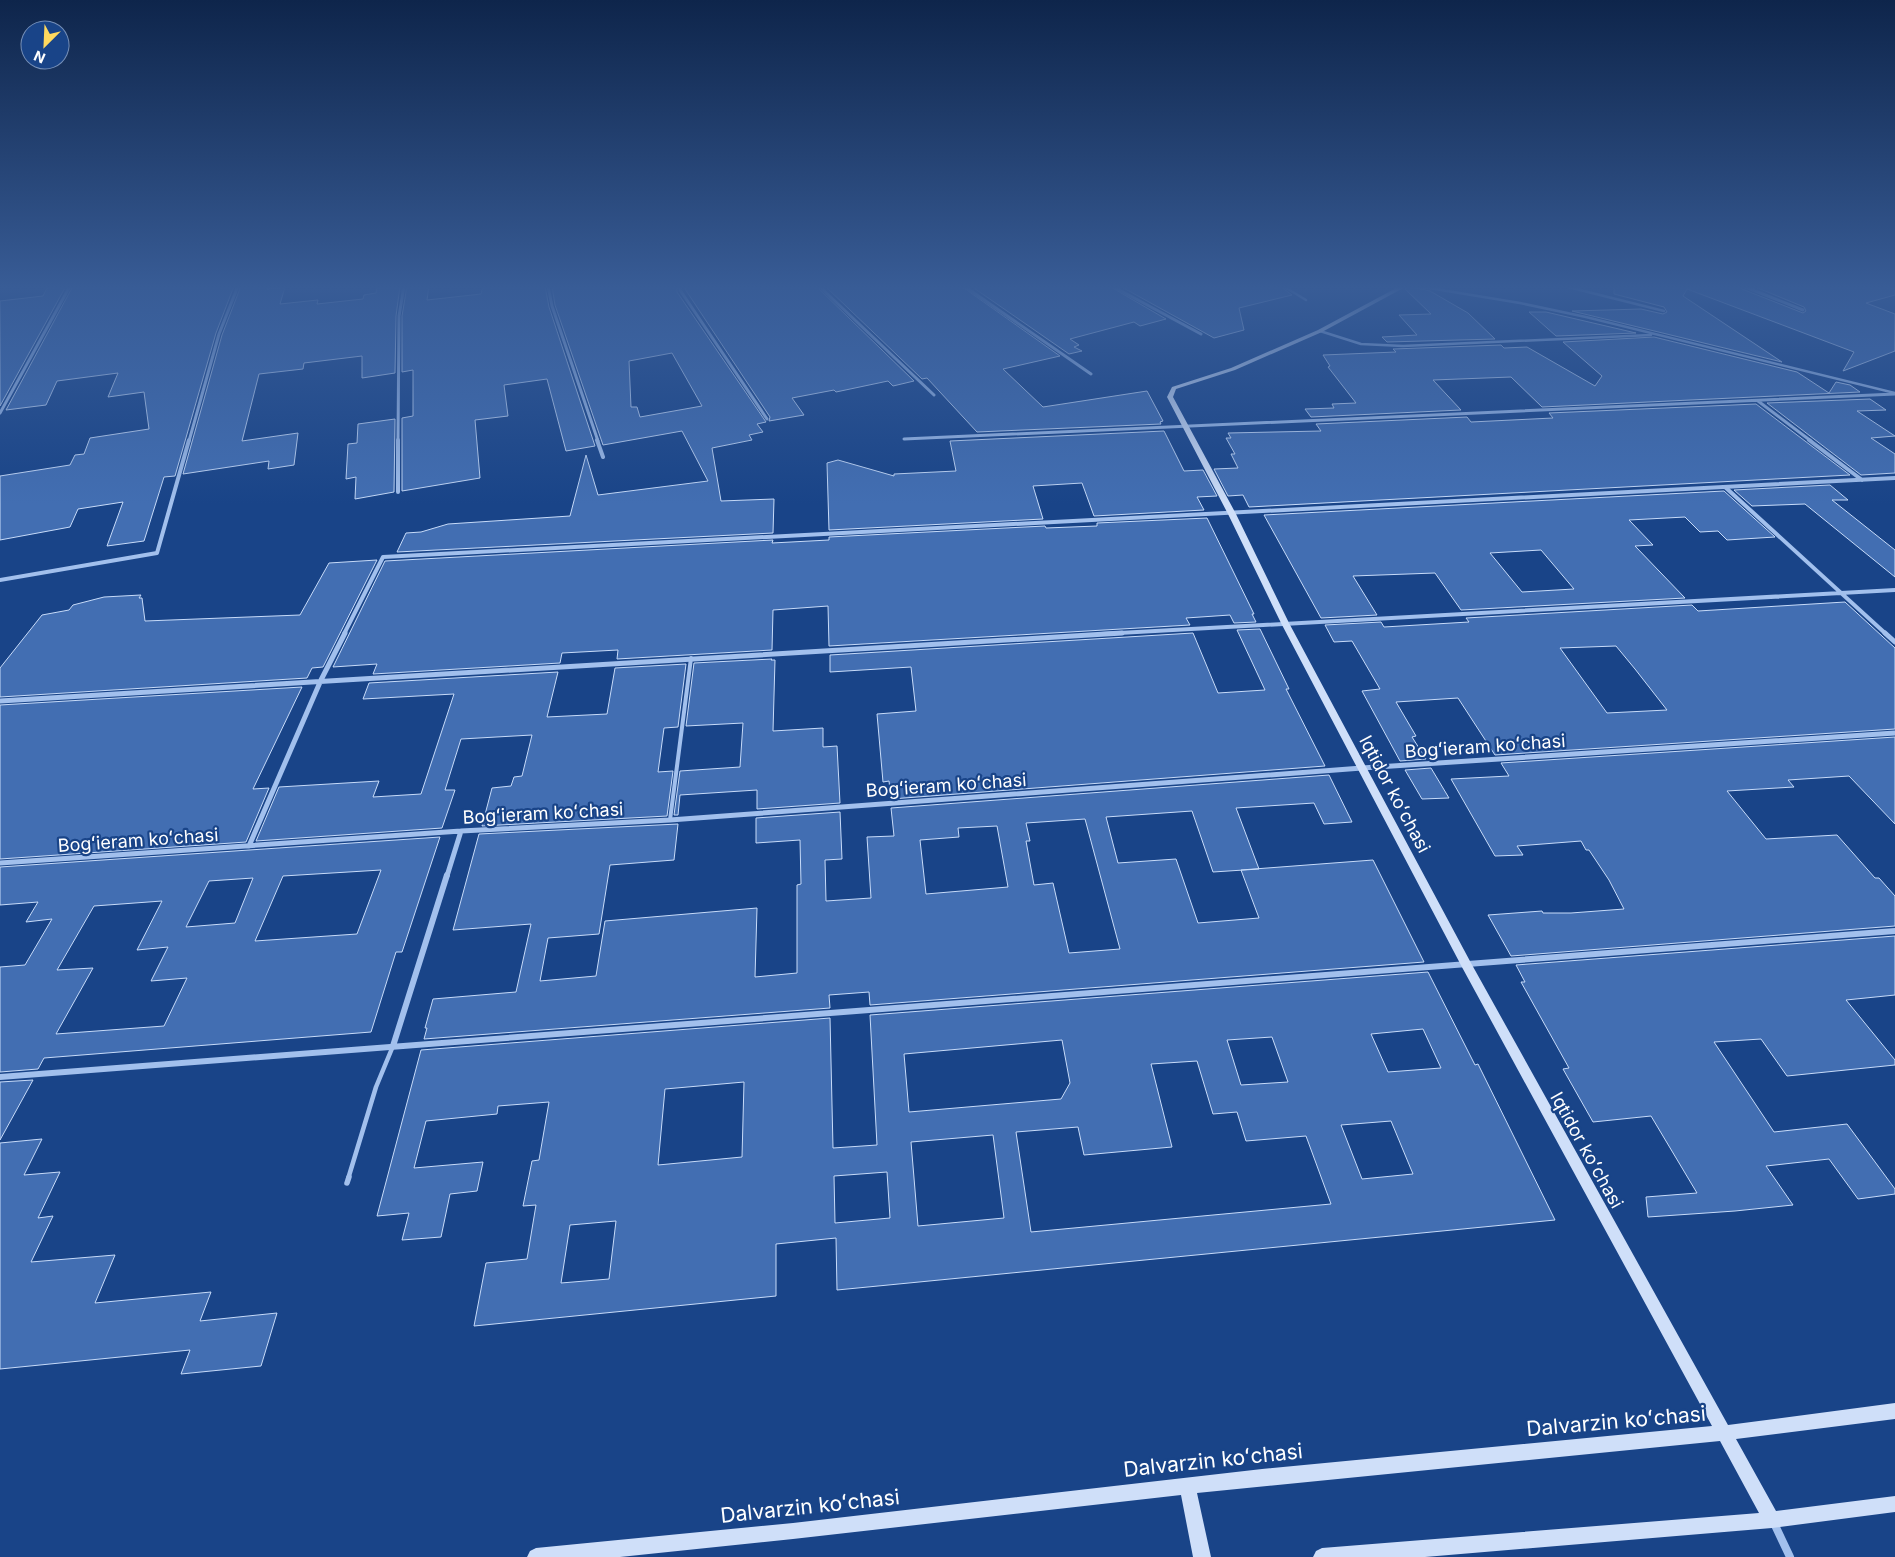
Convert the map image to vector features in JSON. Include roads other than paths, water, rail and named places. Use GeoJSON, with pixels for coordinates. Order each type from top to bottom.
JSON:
{"type":"FeatureCollection","features":[{"type":"Feature","properties":{"kind":"street"},"geometry":{"type":"LineString","coordinates":[[0,413],[30,359]]}},
{"type":"Feature","properties":{"kind":"street"},"geometry":{"type":"LineString","coordinates":[[0,580],[157,553],[212,359]]}},
{"type":"Feature","properties":{"kind":"street"},"geometry":{"type":"LineString","coordinates":[[398,492],[399,359]]}},
{"type":"Feature","properties":{"kind":"street"},"geometry":{"type":"LineString","coordinates":[[570,359],[603,457]]}},
{"type":"Feature","properties":{"kind":"street"},"geometry":{"type":"LineString","coordinates":[[726,359],[767,419]]}},
{"type":"Feature","properties":{"kind":"street"},"geometry":{"type":"LineString","coordinates":[[896,359],[934,394]]}},
{"type":"Feature","properties":{"kind":"street"},"geometry":{"type":"LineString","coordinates":[[1069,359],[1091,374]]}},
{"type":"Feature","properties":{"kind":"street","name":"Iqtidor koʻchasi"},"geometry":{"type":"LineString","coordinates":[[1257,359],[1233,369],[1174,388],[1170,398],[1232,514],[1285,623],[1467,966],[1772,1520]]}},
{"type":"Feature","properties":{"kind":"street"},"geometry":{"type":"LineString","coordinates":[[904,439],[1895,394]]}},
{"type":"Feature","properties":{"kind":"street"},"geometry":{"type":"LineString","coordinates":[[1758,401],[1863,480]]}},
{"type":"Feature","properties":{"kind":"street"},"geometry":{"type":"LineString","coordinates":[[249,846],[321,680],[382,558],[1895,478]]}},
{"type":"Feature","properties":{"kind":"street"},"geometry":{"type":"LineString","coordinates":[[1726,487],[1895,642]]}},
{"type":"Feature","properties":{"kind":"street"},"geometry":{"type":"LineString","coordinates":[[0,701],[321,680],[1285,623],[1895,590]]}},
{"type":"Feature","properties":{"kind":"street","name":"Bogʻieram koʻchasi"},"geometry":{"type":"LineString","coordinates":[[0,863],[462,831],[670,820],[1362,768],[1895,734]]}},
{"type":"Feature","properties":{"kind":"street"},"geometry":{"type":"LineString","coordinates":[[393,1046],[462,831]]}},
{"type":"Feature","properties":{"kind":"street"},"geometry":{"type":"LineString","coordinates":[[0,1077],[1467,966],[1895,931]]}},
{"type":"Feature","properties":{"kind":"street","name":"Dalvarzin koʻchasi"},"geometry":{"type":"LineString","coordinates":[[536,1557],[793,1531],[1187,1486],[1724,1433],[1895,1411]]}},
{"type":"Feature","properties":{"kind":"street"},"geometry":{"type":"LineString","coordinates":[[1187,1486],[1202,1557]]}},
{"type":"Feature","properties":{"kind":"street"},"geometry":{"type":"LineString","coordinates":[[1322,1557],[1772,1520],[1895,1504]]}},
{"type":"Feature","properties":{"kind":"street"},"geometry":{"type":"LineString","coordinates":[[1772,1520],[1790,1557]]}},
{"type":"Feature","properties":{"kind":"lane"},"geometry":{"type":"LineString","coordinates":[[1752,359],[1895,394]]}},
{"type":"Feature","properties":{"kind":"lane"},"geometry":{"type":"LineString","coordinates":[[670,820],[691,658]]}},
{"type":"Feature","properties":{"kind":"lane"},"geometry":{"type":"LineString","coordinates":[[347,1183],[376,1087],[393,1046]]}}]}
